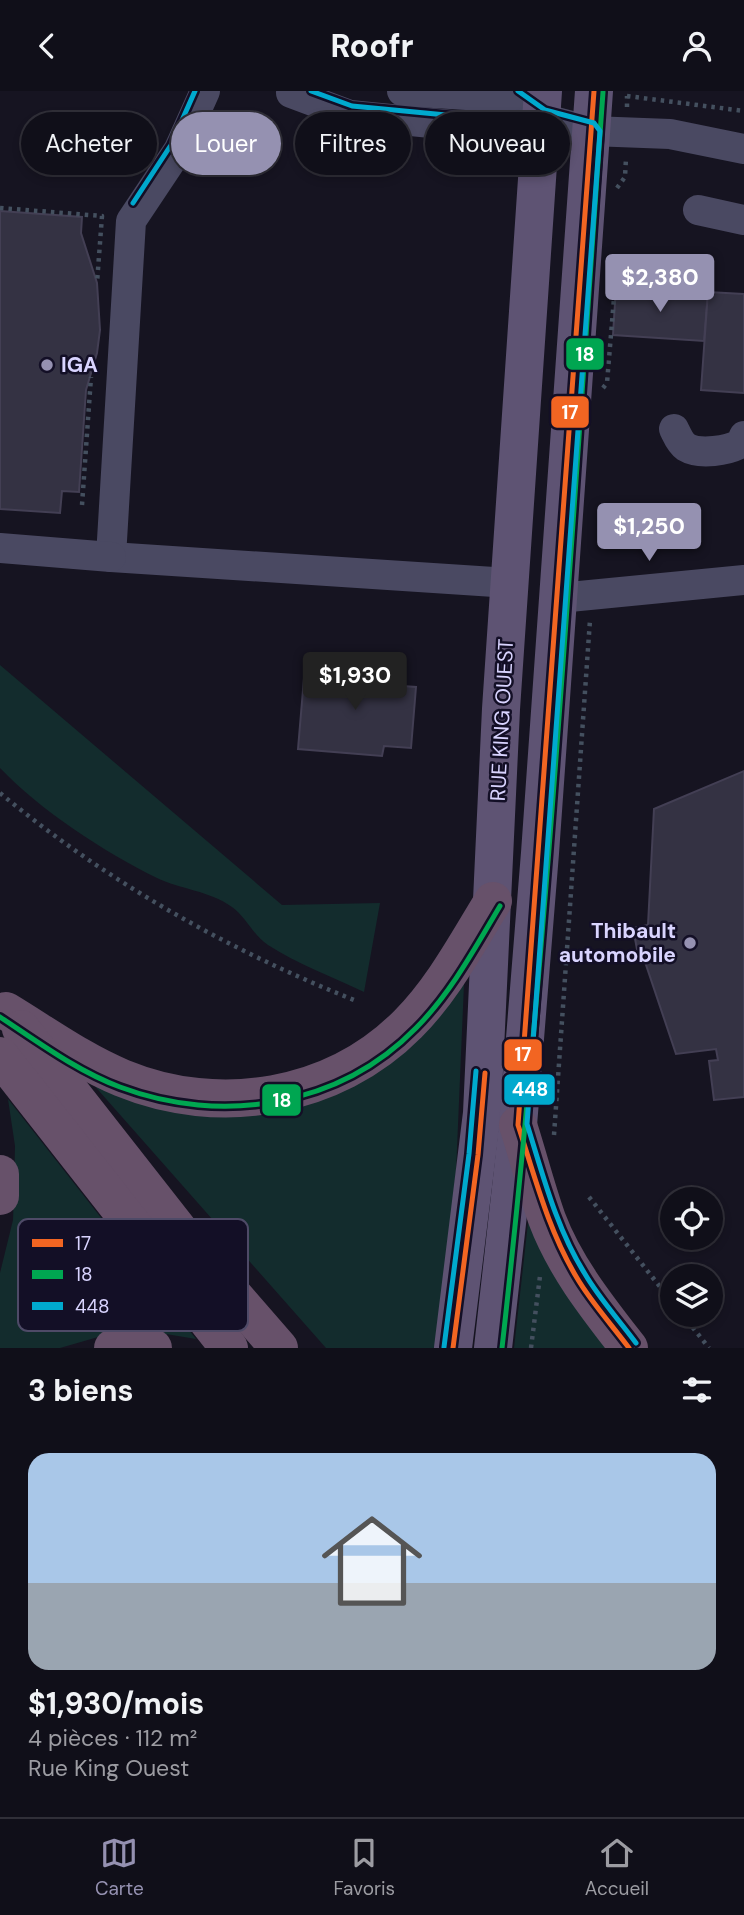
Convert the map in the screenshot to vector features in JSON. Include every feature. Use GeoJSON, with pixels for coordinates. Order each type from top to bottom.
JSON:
{"type":"FeatureCollection","features":[{"type":"Feature","properties":{"kind":"highway"},"geometry":{"type":"LineString","coordinates":[[3,1007],[100,1067],[157,1090],[216,1099],[285,1092],[348,1069],[398,1034],[439,987],[493,901]]}},
{"type":"Feature","properties":{"kind":"highway"},"geometry":{"type":"LineString","coordinates":[[3,1007],[170,1219]]}},
{"type":"Feature","properties":{"kind":"highway"},"geometry":{"type":"LineString","coordinates":[[0,1056],[128,1219]]}},
{"type":"Feature","properties":{"kind":"highway"},"geometry":{"type":"LineString","coordinates":[[518,1125],[548,1220],[560,1247],[578,1280],[628,1348]]}},
{"type":"Feature","properties":{"kind":"highway"},"geometry":{"type":"LineString","coordinates":[[0,1174],[0,1196]]}},
{"type":"Feature","properties":{"kind":"highway"},"geometry":{"type":"LineString","coordinates":[[248,1312],[279,1348]]}},
{"type":"Feature","properties":{"kind":"highway"},"geometry":{"type":"LineString","coordinates":[[216,1331],[229,1348]]}},
{"type":"Feature","properties":{"kind":"highway"},"geometry":{"type":"LineString","coordinates":[[113,1348],[153,1348]]}},
{"type":"Feature","properties":{"kind":"main road"},"geometry":{"type":"LineString","coordinates":[[493,1348],[518,1125],[559,598],[568,434],[594,92]]}},
{"type":"Feature","properties":{"kind":"main road","name":"RUE KING OUEST"},"geometry":{"type":"LineString","coordinates":[[453,1348],[480,1145],[501,709],[542,104]]}},
{"type":"Feature","properties":{"kind":"street"},"geometry":{"type":"LineString","coordinates":[[111,557],[131,221],[179,149],[205,91]]}},
{"type":"Feature","properties":{"kind":"street"},"geometry":{"type":"LineString","coordinates":[[402,91],[513,98],[542,104],[591,131],[670,134],[744,149]]}},
{"type":"Feature","properties":{"kind":"street"},"geometry":{"type":"LineString","coordinates":[[292,92],[350,115],[502,130],[542,104]]}},
{"type":"Feature","properties":{"kind":"street"},"geometry":{"type":"LineString","coordinates":[[698,210],[744,220]]}},
{"type":"Feature","properties":{"kind":"street"},"geometry":{"type":"LineString","coordinates":[[674,429],[680,441],[693,449],[729,449],[741,443],[744,436]]}},
{"type":"Feature","properties":{"kind":"street"},"geometry":{"type":"LineString","coordinates":[[0,548],[510,583]]}},
{"type":"Feature","properties":{"kind":"street"},"geometry":{"type":"LineString","coordinates":[[559,598],[744,580]]}},
{"type":"Feature","properties":{"kind":"path"},"geometry":{"type":"LineString","coordinates":[[594,92],[744,111]]}},
{"type":"Feature","properties":{"kind":"path"},"geometry":{"type":"LineString","coordinates":[[0,208],[102,216],[97,283]]}},
{"type":"Feature","properties":{"kind":"path"},"geometry":{"type":"LineString","coordinates":[[82,505],[91,377]]}},
{"type":"Feature","properties":{"kind":"path"},"geometry":{"type":"LineString","coordinates":[[0,793],[87,860],[192,924],[271,966],[354,1000]]}},
{"type":"Feature","properties":{"kind":"path"},"geometry":{"type":"LineString","coordinates":[[589,1197],[660,1287]]}},
{"type":"Feature","properties":{"kind":"path"},"geometry":{"type":"LineString","coordinates":[[692,1327],[709,1348]]}},
{"type":"Feature","properties":{"kind":"green space"},"geometry":{"type":"Polygon","coordinates":[[[0,665],[282,905],[380,903],[364,992],[268,945],[237,911],[223,902],[157,878],[116,856],[53,814],[16,784],[0,768],[0,665]]]}},
{"type":"Feature","properties":{"kind":"green space"},"geometry":{"type":"Polygon","coordinates":[[[464,984],[456,1172],[436,1348],[326,1348],[248,1260],[248,1219],[212,1219],[92,1083],[229,1115],[464,984]]]}},
{"type":"Feature","properties":{"kind":"green space"},"geometry":{"type":"Polygon","coordinates":[[[8,1099],[102,1219],[18,1219],[18,1331],[132,1331],[112,1333],[60,1348],[0,1348],[0,1273],[13,1220],[15,1146],[8,1099]]]}},
{"type":"Feature","properties":{"kind":"green space"},"geometry":{"type":"Polygon","coordinates":[[[529,1214],[614,1348],[514,1348],[529,1214]]]}},
{"type":"Feature","properties":{"kind":"green space"},"geometry":{"type":"Polygon","coordinates":[[[148,1331],[190,1331],[196,1339],[148,1331]]]}},
{"type":"Feature","properties":{"kind":"building","name":"IGA"},"geometry":{"type":"Polygon","coordinates":[[[0,211],[82,217],[81,233],[97,283],[100,330],[97,353],[86,390],[79,492],[62,491],[60,513],[0,509],[0,211]]]}},
{"type":"Feature","properties":{"kind":"building"},"geometry":{"type":"Polygon","coordinates":[[[616,287],[708,292],[704,341],[613,335],[616,287]]]}},
{"type":"Feature","properties":{"kind":"building"},"geometry":{"type":"Polygon","coordinates":[[[708,292],[744,294],[744,393],[701,390],[708,292]]]}},
{"type":"Feature","properties":{"kind":"building"},"geometry":{"type":"Polygon","coordinates":[[[305,666],[389,673],[388,685],[416,687],[411,748],[384,746],[382,756],[298,749],[305,666]]]}},
{"type":"Feature","properties":{"kind":"building","name":"Thibault automobile"},"geometry":{"type":"Polygon","coordinates":[[[744,771],[744,1097],[714,1100],[709,1061],[718,1060],[716,1049],[676,1054],[644,959],[639,960],[633,928],[648,925],[654,809],[744,771]]]}},
{"type":"Feature","properties":{"kind":"transit line","name":"448"},"geometry":{"type":"LineString","coordinates":[[133,203],[171,145],[195,91]]}},
{"type":"Feature","properties":{"kind":"transit line","name":"448"},"geometry":{"type":"LineString","coordinates":[[311,91],[352,106],[425,113]]}},
{"type":"Feature","properties":{"kind":"transit line","name":"448"},"geometry":{"type":"LineString","coordinates":[[518,91],[545,110],[594,123],[600,131],[527,1124],[551,1201],[566,1238],[596,1292],[636,1343]]}},
{"type":"Feature","properties":{"kind":"transit line","name":"17"},"geometry":{"type":"LineString","coordinates":[[594,91],[518,1125],[543,1203],[567,1260],[589,1296],[629,1348]]}},
{"type":"Feature","properties":{"kind":"transit line","name":"18"},"geometry":{"type":"LineString","coordinates":[[502,1348],[547,877],[603,92]]}},
{"type":"Feature","properties":{"kind":"transit line","name":"18"},"geometry":{"type":"LineString","coordinates":[[0,1017],[43,1046],[104,1080],[159,1099],[198,1105],[238,1106],[277,1101],[315,1091],[351,1076],[385,1055],[416,1028],[451,985],[500,906]]}},
{"type":"Feature","properties":{"kind":"transit line","name":"448"},"geometry":{"type":"LineString","coordinates":[[444,1347],[469,1154],[476,1071]]}},
{"type":"Feature","properties":{"kind":"transit line","name":"17"},"geometry":{"type":"LineString","coordinates":[[453,1348],[478,1155],[485,1073]]}},
{"type":"Feature","properties":{"kind":"place","name":"IGA"},"geometry":{"type":"Point","coordinates":[47,365]}},
{"type":"Feature","properties":{"kind":"place","name":"Thibault automobile"},"geometry":{"type":"Point","coordinates":[690,943]}}]}
